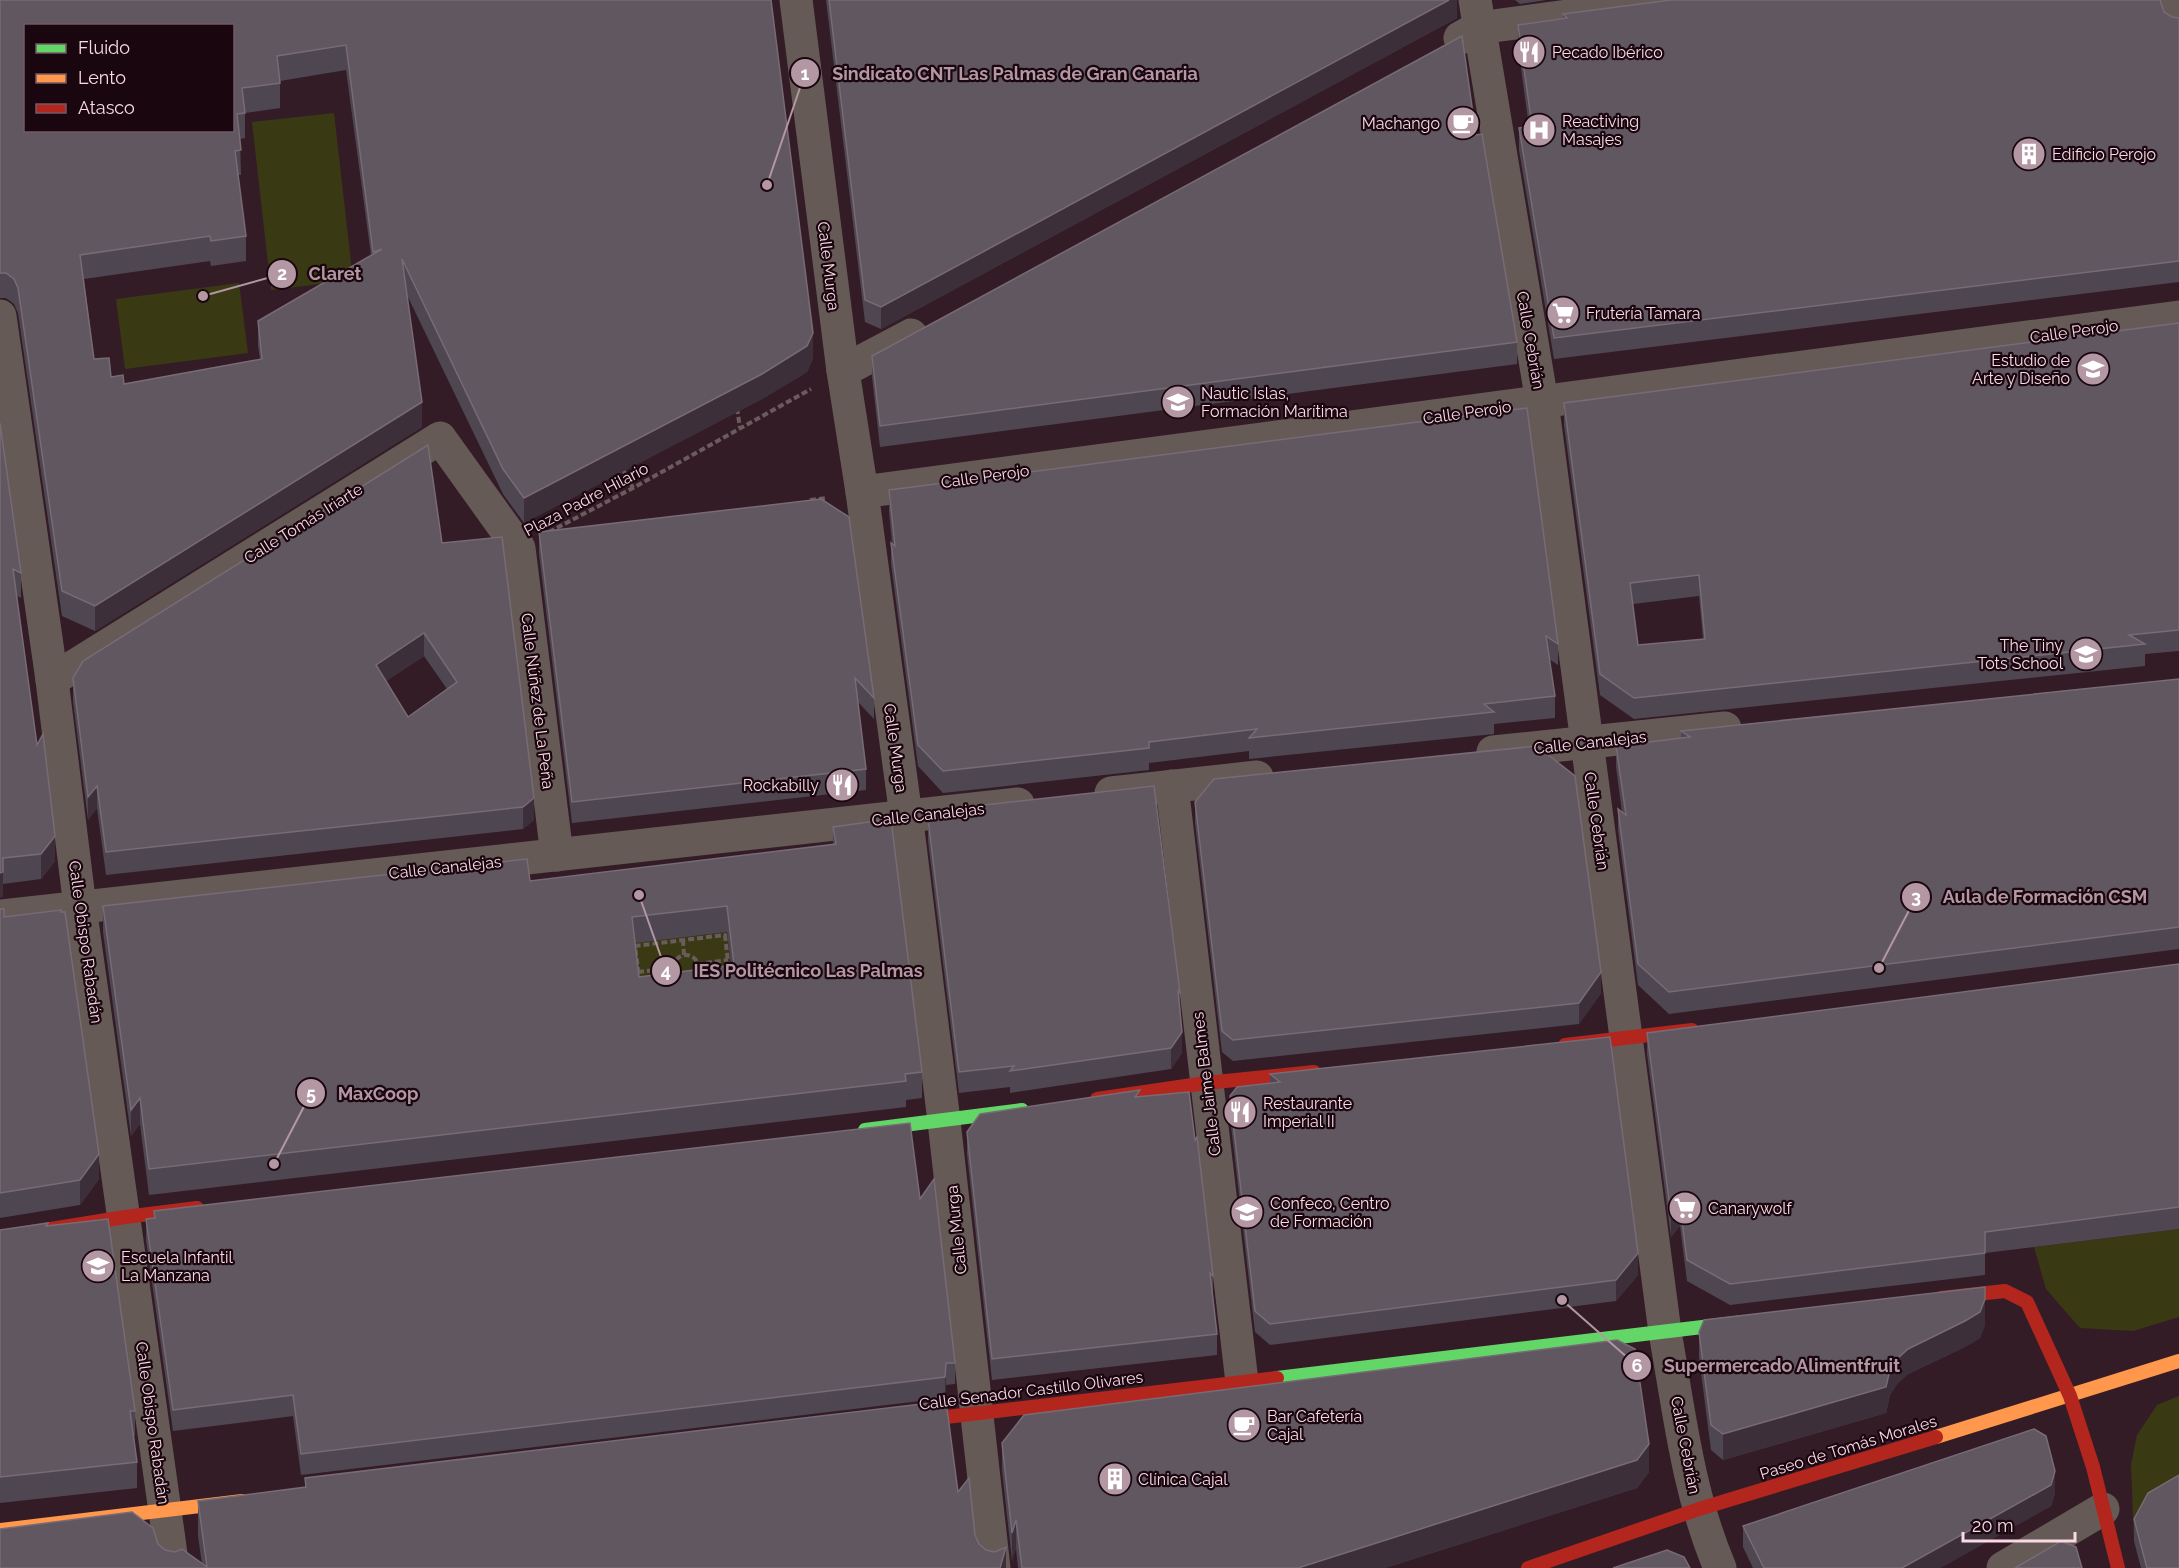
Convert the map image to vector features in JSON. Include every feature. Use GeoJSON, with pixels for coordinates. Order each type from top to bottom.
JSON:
{"type":"FeatureCollection","features":[{"type":"Feature","properties":{"kind":"street","name":"Calle Murga"},"geometry":{"type":"LineString","coordinates":[[796,0],[843,371],[862,492],[906,817],[944,1121],[994,1568]]}},
{"type":"Feature","properties":{"kind":"street"},"geometry":{"type":"LineString","coordinates":[[1436,51],[1476,14],[1688,0]]}},
{"type":"Feature","properties":{"kind":"street"},"geometry":{"type":"LineString","coordinates":[[2175,0],[2179,21]]}},
{"type":"Feature","properties":{"kind":"street","name":"Calle Cebrián"},"geometry":{"type":"LineString","coordinates":[[1476,14],[1542,402],[1665,1332],[1693,1485],[1708,1540],[1720,1568]]}},
{"type":"Feature","properties":{"kind":"street","name":"Calle Obispo Rabadán"},"geometry":{"type":"LineString","coordinates":[[0,316],[173,1568]]}},
{"type":"Feature","properties":{"kind":"street","name":"Calle Perojo"},"geometry":{"type":"LineString","coordinates":[[862,492],[2179,317]]}},
{"type":"Feature","properties":{"kind":"street"},"geometry":{"type":"LineString","coordinates":[[843,371],[936,321]]}},
{"type":"Feature","properties":{"kind":"street","name":"Calle Tomás Iriarte"},"geometry":{"type":"LineString","coordinates":[[52,680],[440,438],[519,548]]}},
{"type":"Feature","properties":{"kind":"street","name":"Calle Núñez de La Peña"},"geometry":{"type":"LineString","coordinates":[[519,548],[557,855]]}},
{"type":"Feature","properties":{"kind":"street","name":"Calle Canalejas"},"geometry":{"type":"LineString","coordinates":[[1468,754],[1752,725]]}},
{"type":"Feature","properties":{"kind":"street"},"geometry":{"type":"LineString","coordinates":[[1079,797],[1290,774]]}},
{"type":"Feature","properties":{"kind":"street","name":"Calle Jaime Balmes"},"geometry":{"type":"LineString","coordinates":[[1172,786],[1242,1382]]}},
{"type":"Feature","properties":{"kind":"street","name":"Calle Canalejas"},"geometry":{"type":"LineString","coordinates":[[0,916],[1044,801]]}},
{"type":"Feature","properties":{"kind":"street"},"geometry":{"type":"LineString","coordinates":[[1546,1047],[1709,1027]]}},
{"type":"Feature","properties":{"kind":"street"},"geometry":{"type":"LineString","coordinates":[[1080,1101],[1206,1083],[1323,1071]]}},
{"type":"Feature","properties":{"kind":"street"},"geometry":{"type":"LineString","coordinates":[[849,1132],[1035,1108]]}},
{"type":"Feature","properties":{"kind":"street"},"geometry":{"type":"LineString","coordinates":[[0,1237],[125,1217],[208,1207]]}},
{"type":"Feature","properties":{"kind":"street"},"geometry":{"type":"LineString","coordinates":[[1923,1300],[2005,1291],[2027,1302],[2070,1396],[2093,1467],[2118,1568]]}},
{"type":"Feature","properties":{"kind":"street","name":"Calle Senador Castillo Olivares"},"geometry":{"type":"LineString","coordinates":[[892,1423],[1758,1320]]}},
{"type":"Feature","properties":{"kind":"street","name":"Paseo de Tomás Morales"},"geometry":{"type":"LineString","coordinates":[[1528,1568],[1699,1509],[2179,1361]]}},
{"type":"Feature","properties":{"kind":"street"},"geometry":{"type":"LineString","coordinates":[[0,1530],[261,1499]]}},
{"type":"Feature","properties":{"kind":"street"},"geometry":{"type":"LineString","coordinates":[[2003,1568],[2103,1509]]}},
{"type":"Feature","properties":{"kind":"path","name":"Plaza Padre Hilario"},"geometry":{"type":"LineString","coordinates":[[519,548],[633,488],[843,371]]}},
{"type":"Feature","properties":{"kind":"path"},"geometry":{"type":"LineString","coordinates":[[736,405],[740,428]]}},
{"type":"Feature","properties":{"kind":"path"},"geometry":{"type":"LineString","coordinates":[[621,467],[633,488]]}},
{"type":"Feature","properties":{"kind":"path"},"geometry":{"type":"LineString","coordinates":[[803,501],[862,492]]}},
{"type":"Feature","properties":{"kind":"path"},"geometry":{"type":"LineString","coordinates":[[725,934],[728,960],[731,989],[642,1000],[635,946],[725,934]]}},
{"type":"Feature","properties":{"kind":"path"},"geometry":{"type":"LineString","coordinates":[[683,940],[684,955]]}},
{"type":"Feature","properties":{"kind":"path"},"geometry":{"type":"LineString","coordinates":[[684,955],[690,956],[697,964],[694,975],[686,981],[677,975],[674,968],[678,958],[684,955]]}},
{"type":"Feature","properties":{"kind":"path"},"geometry":{"type":"LineString","coordinates":[[697,964],[728,960]]}},
{"type":"Feature","properties":{"kind":"path"},"geometry":{"type":"LineString","coordinates":[[639,972],[674,968]]}},
{"type":"Feature","properties":{"kind":"shaded area"},"geometry":{"type":"Polygon","coordinates":[[[334,113],[353,280],[271,290],[252,122],[334,113]]]}},
{"type":"Feature","properties":{"kind":"shaded area"},"geometry":{"type":"Polygon","coordinates":[[[239,283],[248,353],[125,369],[116,299],[239,283]]]}},
{"type":"Feature","properties":{"kind":"shaded area"},"geometry":{"type":"Polygon","coordinates":[[[727,932],[734,991],[639,1003],[632,943],[727,932]]]}},
{"type":"Feature","properties":{"kind":"shaded area"},"geometry":{"type":"Polygon","coordinates":[[[2179,1229],[2179,1317],[2133,1331],[2080,1328],[2046,1289],[2034,1247],[2179,1229]]]}},
{"type":"Feature","properties":{"kind":"shaded area"},"geometry":{"type":"Polygon","coordinates":[[[2179,1396],[2179,1496],[2134,1541],[2131,1465],[2137,1435],[2157,1405],[2179,1396]]]}},
{"type":"Feature","properties":{"kind":"building"},"geometry":{"type":"Polygon","coordinates":[[[0,0],[771,0],[813,333],[807,346],[762,374],[524,498],[503,469],[402,259],[422,402],[95,606],[62,591],[18,288],[14,279],[6,273],[0,273],[0,0]],[[346,45],[277,56],[280,83],[242,88],[245,113],[237,114],[241,150],[235,151],[246,236],[211,241],[210,236],[80,255],[94,359],[109,358],[111,377],[123,375],[124,384],[262,359],[258,321],[382,249],[373,252],[346,45]]]}},
{"type":"Feature","properties":{"kind":"building"},"geometry":{"type":"Polygon","coordinates":[[[829,0],[1449,0],[881,307],[865,300],[829,0]]]}},
{"type":"Feature","properties":{"kind":"building"},"geometry":{"type":"Polygon","coordinates":[[[1671,0],[2160,0],[2164,12],[2179,18],[2179,261],[1554,338],[1519,128],[1532,126],[1518,25],[1567,18],[1563,14],[1671,0]]]}},
{"type":"Feature","properties":{"kind":"building"},"geometry":{"type":"Polygon","coordinates":[[[1462,36],[1476,135],[1482,134],[1517,342],[880,426],[872,356],[1462,36]]]}},
{"type":"Feature","properties":{"kind":"building"},"geometry":{"type":"Polygon","coordinates":[[[2179,323],[2179,630],[2129,635],[2145,644],[1634,698],[1600,674],[1564,403],[2179,323]],[[1699,575],[1630,583],[1638,645],[1705,639],[1699,575]]]}},
{"type":"Feature","properties":{"kind":"building"},"geometry":{"type":"Polygon","coordinates":[[[1527,408],[1558,644],[1546,636],[1555,696],[1484,704],[1494,712],[1249,738],[1257,729],[1149,742],[1149,748],[943,771],[918,745],[891,543],[895,546],[889,490],[1527,408]]]}},
{"type":"Feature","properties":{"kind":"building"},"geometry":{"type":"Polygon","coordinates":[[[0,423],[21,573],[13,569],[37,745],[43,734],[55,836],[41,854],[3,858],[3,872],[0,873],[0,423]]]}},
{"type":"Feature","properties":{"kind":"building"},"geometry":{"type":"Polygon","coordinates":[[[428,445],[442,543],[502,537],[534,798],[523,807],[106,852],[97,786],[88,797],[73,678],[83,661],[428,445]],[[424,633],[376,665],[408,717],[457,682],[424,633]]]}},
{"type":"Feature","properties":{"kind":"building"},"geometry":{"type":"Polygon","coordinates":[[[821,499],[849,517],[874,698],[855,678],[866,769],[572,802],[539,532],[821,499]]]}},
{"type":"Feature","properties":{"kind":"building"},"geometry":{"type":"Polygon","coordinates":[[[2179,679],[2179,927],[1669,992],[1638,964],[1618,809],[1626,815],[1616,746],[1690,737],[1681,731],[2179,679]]]}},
{"type":"Feature","properties":{"kind":"building"},"geometry":{"type":"Polygon","coordinates":[[[1537,746],[1575,776],[1601,972],[1579,1003],[1233,1040],[1222,1031],[1195,802],[1214,779],[1537,746]]]}},
{"type":"Feature","properties":{"kind":"building"},"geometry":{"type":"Polygon","coordinates":[[[1154,786],[1180,993],[1178,991],[1182,1032],[1171,1048],[1010,1071],[1014,1066],[959,1072],[928,819],[983,814],[975,806],[1154,786]]]}},
{"type":"Feature","properties":{"kind":"building"},"geometry":{"type":"Polygon","coordinates":[[[891,819],[922,1072],[905,1074],[906,1081],[149,1169],[140,1098],[131,1110],[103,906],[527,859],[530,881],[836,844],[833,827],[891,819]],[[727,906],[632,917],[639,977],[734,965],[727,906]]]}},
{"type":"Feature","properties":{"kind":"building"},"geometry":{"type":"Polygon","coordinates":[[[0,909],[4,909],[4,917],[61,910],[65,912],[99,1154],[80,1180],[0,1193],[0,909]]]}},
{"type":"Feature","properties":{"kind":"building"},"geometry":{"type":"Polygon","coordinates":[[[2179,964],[2179,1207],[1985,1232],[1985,1253],[1730,1284],[1687,1260],[1680,1205],[1671,1215],[1647,1033],[2179,964]]]}},
{"type":"Feature","properties":{"kind":"building"},"geometry":{"type":"Polygon","coordinates":[[[1610,1037],[1638,1253],[1616,1280],[1270,1324],[1255,1311],[1230,1096],[1237,1087],[1280,1082],[1270,1074],[1610,1037]]]}},
{"type":"Feature","properties":{"kind":"building"},"geometry":{"type":"Polygon","coordinates":[[[1140,1090],[1135,1097],[1189,1092],[1195,1140],[1197,1137],[1213,1276],[1210,1273],[1217,1334],[992,1359],[967,1132],[980,1114],[1140,1090]]]}},
{"type":"Feature","properties":{"kind":"building"},"geometry":{"type":"Polygon","coordinates":[[[910,1123],[920,1199],[934,1179],[955,1363],[946,1363],[945,1377],[301,1454],[293,1395],[173,1410],[146,1219],[155,1218],[154,1211],[910,1123]]]}},
{"type":"Feature","properties":{"kind":"building"},"geometry":{"type":"Polygon","coordinates":[[[108,1219],[135,1411],[130,1411],[137,1462],[0,1477],[0,1230],[48,1223],[46,1226],[108,1219]]]}},
{"type":"Feature","properties":{"kind":"building"},"geometry":{"type":"Polygon","coordinates":[[[1985,1287],[1985,1299],[1980,1312],[1908,1349],[1897,1359],[1890,1370],[1886,1387],[1723,1434],[1711,1425],[1699,1332],[1704,1320],[1985,1287]]]}},
{"type":"Feature","properties":{"kind":"building"},"geometry":{"type":"Polygon","coordinates":[[[1617,1340],[1635,1349],[1649,1444],[1637,1460],[1298,1568],[1022,1568],[1016,1520],[1012,1533],[1002,1443],[1024,1415],[1617,1340]]]}},
{"type":"Feature","properties":{"kind":"building"},"geometry":{"type":"Polygon","coordinates":[[[946,1401],[958,1492],[969,1478],[975,1535],[979,1544],[986,1550],[995,1552],[1006,1547],[1000,1568],[0,1568],[0,1529],[132,1512],[153,1528],[158,1544],[165,1550],[175,1552],[182,1549],[207,1567],[198,1501],[306,1487],[305,1478],[946,1401]]]}},
{"type":"Feature","properties":{"kind":"building"},"geometry":{"type":"Polygon","coordinates":[[[2034,1429],[2046,1436],[2055,1471],[2051,1485],[1902,1568],[1764,1568],[1743,1526],[2034,1429]]]}},
{"type":"Feature","properties":{"kind":"building"},"geometry":{"type":"Polygon","coordinates":[[[2179,1475],[2179,1568],[2147,1568],[2134,1519],[2148,1493],[2179,1475]]]}},
{"type":"Feature","properties":{"kind":"building"},"geometry":{"type":"Polygon","coordinates":[[[2061,1541],[2076,1547],[2082,1568],[2015,1568],[2061,1541]]]}},
{"type":"Feature","properties":{"kind":"building"},"geometry":{"type":"Polygon","coordinates":[[[1667,1550],[1684,1557],[1690,1568],[1613,1568],[1667,1550]]]}},
{"type":"Feature","properties":{"kind":"traffic: fast"},"geometry":{"type":"LineString","coordinates":[[865,1130],[1022,1110]]}},
{"type":"Feature","properties":{"kind":"traffic: fast"},"geometry":{"type":"LineString","coordinates":[[1277,1378],[1744,1322]]}},
{"type":"Feature","properties":{"kind":"traffic: slow"},"geometry":{"type":"LineString","coordinates":[[1936,1437],[2179,1361]]}},
{"type":"Feature","properties":{"kind":"traffic: slow"},"geometry":{"type":"LineString","coordinates":[[0,1530],[242,1501]]}},
{"type":"Feature","properties":{"kind":"traffic: jam"},"geometry":{"type":"LineString","coordinates":[[1565,1045],[1692,1030]]}},
{"type":"Feature","properties":{"kind":"traffic: jam"},"geometry":{"type":"LineString","coordinates":[[1097,1099],[1206,1083],[1314,1072]]}},
{"type":"Feature","properties":{"kind":"traffic: jam"},"geometry":{"type":"LineString","coordinates":[[0,1237],[197,1208]]}},
{"type":"Feature","properties":{"kind":"traffic: jam"},"geometry":{"type":"LineString","coordinates":[[1941,1298],[2005,1291],[2027,1302],[2070,1396],[2093,1467],[2118,1568]]}},
{"type":"Feature","properties":{"kind":"traffic: jam"},"geometry":{"type":"LineString","coordinates":[[904,1422],[1277,1378]]}},
{"type":"Feature","properties":{"kind":"traffic: jam"},"geometry":{"type":"LineString","coordinates":[[1528,1568],[1699,1509],[1936,1437]]}},
{"type":"Feature","properties":{"kind":"place","name":"Pecado Ibérico"},"geometry":{"type":"Point","coordinates":[1529,52]}},
{"type":"Feature","properties":{"kind":"place","name":"Machango"},"geometry":{"type":"Point","coordinates":[1463,123]}},
{"type":"Feature","properties":{"kind":"place","name":"Reactiving Masajes"},"geometry":{"type":"Point","coordinates":[1539,130]}},
{"type":"Feature","properties":{"kind":"place","name":"Edificio Perojo"},"geometry":{"type":"Point","coordinates":[2029,154]}},
{"type":"Feature","properties":{"kind":"place","name":"Sindicato CNT Las Palmas de Gran Canaria"},"geometry":{"type":"Point","coordinates":[767,185]}},
{"type":"Feature","properties":{"kind":"place","name":"Claret"},"geometry":{"type":"Point","coordinates":[203,296]}},
{"type":"Feature","properties":{"kind":"place","name":"Frutería Tamara"},"geometry":{"type":"Point","coordinates":[1563,313]}},
{"type":"Feature","properties":{"kind":"place","name":"Estudio de Arte y Diseño"},"geometry":{"type":"Point","coordinates":[2093,369]}},
{"type":"Feature","properties":{"kind":"place","name":"Nautic Islas, Formación Marítima"},"geometry":{"type":"Point","coordinates":[1178,402]}},
{"type":"Feature","properties":{"kind":"place","name":"The Tiny Tots School"},"geometry":{"type":"Point","coordinates":[2086,654]}},
{"type":"Feature","properties":{"kind":"place","name":"Rockabilly"},"geometry":{"type":"Point","coordinates":[842,785]}},
{"type":"Feature","properties":{"kind":"place","name":"IES Politécnico Las Palmas"},"geometry":{"type":"Point","coordinates":[639,895]}},
{"type":"Feature","properties":{"kind":"place","name":"Aula de Formación CSM"},"geometry":{"type":"Point","coordinates":[1879,968]}},
{"type":"Feature","properties":{"kind":"place","name":"Restaurante Imperial II"},"geometry":{"type":"Point","coordinates":[1240,1112]}},
{"type":"Feature","properties":{"kind":"place","name":"MaxCoop"},"geometry":{"type":"Point","coordinates":[274,1164]}},
{"type":"Feature","properties":{"kind":"place","name":"Canarywolf"},"geometry":{"type":"Point","coordinates":[1685,1208]}},
{"type":"Feature","properties":{"kind":"place","name":"Confeco, Centro de Formación"},"geometry":{"type":"Point","coordinates":[1247,1212]}},
{"type":"Feature","properties":{"kind":"place","name":"Escuela Infantil La Manzana"},"geometry":{"type":"Point","coordinates":[98,1266]}},
{"type":"Feature","properties":{"kind":"place","name":"Supermercado Alimentfruit"},"geometry":{"type":"Point","coordinates":[1562,1300]}},
{"type":"Feature","properties":{"kind":"place","name":"Bar Cafetería Cajal"},"geometry":{"type":"Point","coordinates":[1244,1425]}},
{"type":"Feature","properties":{"kind":"place","name":"Clínica Cajal"},"geometry":{"type":"Point","coordinates":[1115,1479]}}]}
